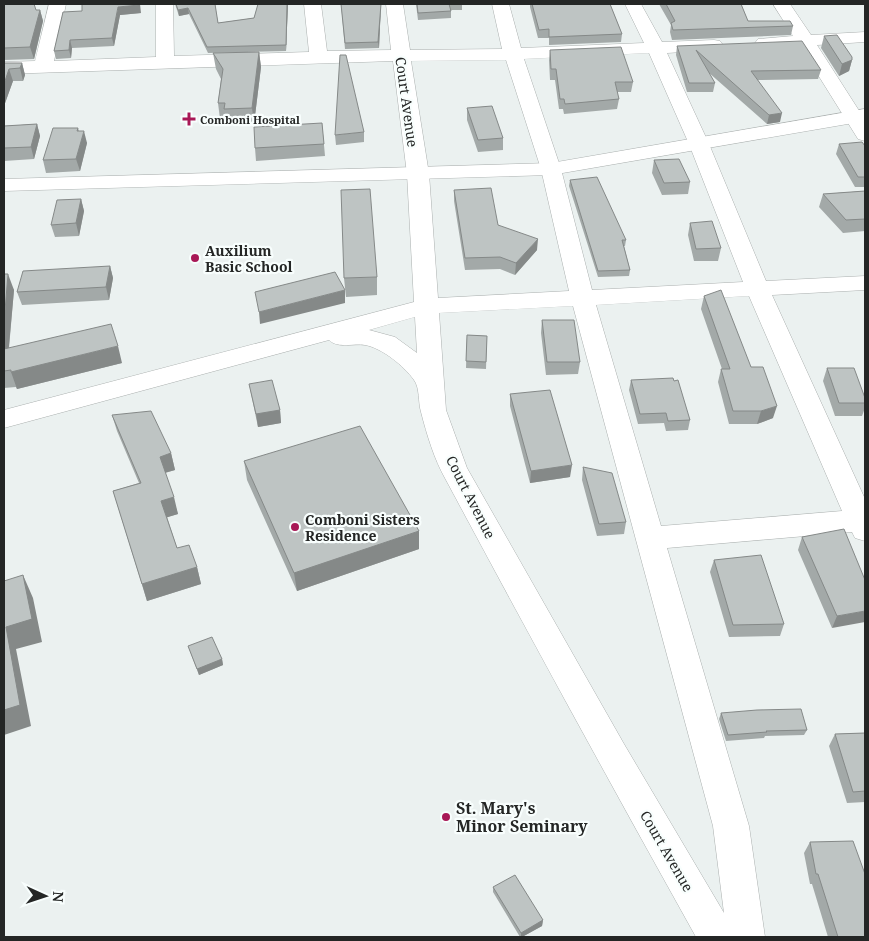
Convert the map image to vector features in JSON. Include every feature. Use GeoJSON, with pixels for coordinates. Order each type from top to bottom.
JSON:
{"type":"FeatureCollection","features":[{"type":"Feature","properties":{"kind":"street"},"geometry":{"type":"LineString","coordinates":[[43,67],[57,4]]}},
{"type":"Feature","properties":{"kind":"street"},"geometry":{"type":"LineString","coordinates":[[164,4],[165,62]]}},
{"type":"Feature","properties":{"kind":"street"},"geometry":{"type":"LineString","coordinates":[[312,4],[319,56]]}},
{"type":"Feature","properties":{"kind":"street","name":"Court Avenue"},"geometry":{"type":"LineString","coordinates":[[394,4],[418,174],[428,306],[433,410],[454,468],[612,755],[716,937]]}},
{"type":"Feature","properties":{"kind":"street"},"geometry":{"type":"LineString","coordinates":[[500,4],[513,54],[551,169],[582,296],[731,826],[746,937]]}},
{"type":"Feature","properties":{"kind":"street"},"geometry":{"type":"LineString","coordinates":[[633,4],[656,47],[700,144],[757,288],[864,523],[650,538]]}},
{"type":"Feature","properties":{"kind":"street"},"geometry":{"type":"LineString","coordinates":[[782,4],[860,116],[865,134]]}},
{"type":"Feature","properties":{"kind":"street"},"geometry":{"type":"LineString","coordinates":[[750,43],[807,42],[865,37]]}},
{"type":"Feature","properties":{"kind":"street"},"geometry":{"type":"LineString","coordinates":[[4,68],[319,56],[513,54],[732,44]]}},
{"type":"Feature","properties":{"kind":"street"},"geometry":{"type":"LineString","coordinates":[[4,185],[551,169],[860,116]]}},
{"type":"Feature","properties":{"kind":"street"},"geometry":{"type":"LineString","coordinates":[[4,419],[428,306],[582,296],[865,283]]}},
{"type":"Feature","properties":{"kind":"street"},"geometry":{"type":"LineString","coordinates":[[315,336],[366,337],[386,343],[409,360],[427,378],[433,410]]}},
{"type":"Feature","properties":{"kind":"building"},"geometry":{"type":"Polygon","coordinates":[[[4,4],[34,4],[36,10],[40,10],[30,47],[4,48],[4,4]]]}},
{"type":"Feature","properties":{"kind":"building"},"geometry":{"type":"Polygon","coordinates":[[[82,4],[139,5],[118,7],[112,38],[70,40],[69,50],[54,51],[63,12],[82,11],[82,4]]]}},
{"type":"Feature","properties":{"kind":"building"},"geometry":{"type":"Polygon","coordinates":[[[176,4],[215,4],[218,23],[254,18],[258,4],[287,4],[286,45],[207,47],[188,8],[178,10],[176,4]]]}},
{"type":"Feature","properties":{"kind":"building"},"geometry":{"type":"Polygon","coordinates":[[[341,4],[381,4],[378,42],[345,43],[341,4]]]}},
{"type":"Feature","properties":{"kind":"building"},"geometry":{"type":"Polygon","coordinates":[[[417,4],[449,4],[451,11],[418,13],[417,4]]]}},
{"type":"Feature","properties":{"kind":"building"},"geometry":{"type":"Polygon","coordinates":[[[532,4],[610,4],[622,34],[549,37],[549,29],[539,30],[532,4]]]}},
{"type":"Feature","properties":{"kind":"building"},"geometry":{"type":"Polygon","coordinates":[[[666,4],[741,4],[748,21],[790,21],[793,26],[673,30],[671,23],[675,21],[666,4]]]}},
{"type":"Feature","properties":{"kind":"building"},"geometry":{"type":"Polygon","coordinates":[[[837,35],[852,57],[852,60],[842,64],[824,36],[837,35]]]}},
{"type":"Feature","properties":{"kind":"building"},"geometry":{"type":"Polygon","coordinates":[[[802,41],[821,70],[751,71],[782,113],[769,115],[696,50],[715,83],[689,83],[677,46],[802,41]]]}},
{"type":"Feature","properties":{"kind":"building"},"geometry":{"type":"Polygon","coordinates":[[[621,47],[633,82],[615,82],[619,99],[565,104],[564,99],[560,99],[556,69],[551,69],[550,50],[621,47]]]}},
{"type":"Feature","properties":{"kind":"building"},"geometry":{"type":"Polygon","coordinates":[[[259,52],[252,108],[224,109],[225,103],[218,103],[223,69],[213,53],[259,52]]]}},
{"type":"Feature","properties":{"kind":"building"},"geometry":{"type":"Polygon","coordinates":[[[340,55],[346,55],[364,132],[335,135],[340,55]]]}},
{"type":"Feature","properties":{"kind":"building"},"geometry":{"type":"Polygon","coordinates":[[[4,63],[22,63],[20,68],[9,69],[4,84],[4,63]]]}},
{"type":"Feature","properties":{"kind":"building"},"geometry":{"type":"Polygon","coordinates":[[[492,106],[503,138],[478,140],[467,108],[492,106]]]}},
{"type":"Feature","properties":{"kind":"building"},"geometry":{"type":"Polygon","coordinates":[[[322,123],[324,144],[255,148],[254,127],[322,123]]]}},
{"type":"Feature","properties":{"kind":"building"},"geometry":{"type":"Polygon","coordinates":[[[37,124],[31,147],[4,148],[4,126],[37,124]]]}},
{"type":"Feature","properties":{"kind":"building"},"geometry":{"type":"Polygon","coordinates":[[[53,128],[78,128],[77,131],[84,131],[76,159],[43,160],[53,128]]]}},
{"type":"Feature","properties":{"kind":"building"},"geometry":{"type":"Polygon","coordinates":[[[862,142],[865,146],[865,177],[858,177],[839,144],[862,142]]]}},
{"type":"Feature","properties":{"kind":"building"},"geometry":{"type":"Polygon","coordinates":[[[679,159],[690,182],[664,183],[654,160],[679,159]]]}},
{"type":"Feature","properties":{"kind":"building"},"geometry":{"type":"Polygon","coordinates":[[[597,177],[626,240],[622,240],[630,270],[598,271],[570,180],[597,177]]]}},
{"type":"Feature","properties":{"kind":"building"},"geometry":{"type":"Polygon","coordinates":[[[491,188],[498,225],[538,239],[516,263],[500,257],[465,258],[454,190],[491,188]]]}},
{"type":"Feature","properties":{"kind":"building"},"geometry":{"type":"Polygon","coordinates":[[[370,189],[377,277],[344,278],[341,190],[370,189]]]}},
{"type":"Feature","properties":{"kind":"building"},"geometry":{"type":"Polygon","coordinates":[[[865,191],[865,219],[846,220],[823,194],[865,191]]]}},
{"type":"Feature","properties":{"kind":"building"},"geometry":{"type":"Polygon","coordinates":[[[81,199],[76,223],[51,225],[57,200],[81,199]]]}},
{"type":"Feature","properties":{"kind":"building"},"geometry":{"type":"Polygon","coordinates":[[[712,221],[721,248],[696,249],[690,223],[712,221]]]}},
{"type":"Feature","properties":{"kind":"building"},"geometry":{"type":"Polygon","coordinates":[[[110,266],[106,287],[17,292],[23,271],[110,266]]]}},
{"type":"Feature","properties":{"kind":"building"},"geometry":{"type":"Polygon","coordinates":[[[335,272],[345,290],[259,312],[255,292],[335,272]]]}},
{"type":"Feature","properties":{"kind":"building"},"geometry":{"type":"Polygon","coordinates":[[[4,274],[8,274],[4,323],[4,274]]]}},
{"type":"Feature","properties":{"kind":"building"},"geometry":{"type":"Polygon","coordinates":[[[721,290],[751,367],[763,367],[777,406],[761,411],[733,411],[721,369],[730,369],[704,296],[721,290]]]}},
{"type":"Feature","properties":{"kind":"building"},"geometry":{"type":"Polygon","coordinates":[[[542,320],[574,320],[580,362],[547,362],[542,320]]]}},
{"type":"Feature","properties":{"kind":"building"},"geometry":{"type":"Polygon","coordinates":[[[111,324],[118,346],[11,372],[11,370],[4,371],[4,349],[111,324]]]}},
{"type":"Feature","properties":{"kind":"building"},"geometry":{"type":"Polygon","coordinates":[[[467,335],[487,336],[486,362],[466,361],[467,335]]]}},
{"type":"Feature","properties":{"kind":"building"},"geometry":{"type":"Polygon","coordinates":[[[827,368],[854,368],[865,403],[839,403],[827,368]]]}},
{"type":"Feature","properties":{"kind":"building"},"geometry":{"type":"Polygon","coordinates":[[[673,378],[674,381],[678,380],[690,420],[668,421],[666,413],[640,414],[631,380],[673,378]]]}},
{"type":"Feature","properties":{"kind":"building"},"geometry":{"type":"Polygon","coordinates":[[[272,380],[280,410],[256,414],[249,384],[272,380]]]}},
{"type":"Feature","properties":{"kind":"building"},"geometry":{"type":"Polygon","coordinates":[[[550,390],[572,465],[531,471],[510,394],[550,390]]]}},
{"type":"Feature","properties":{"kind":"building"},"geometry":{"type":"Polygon","coordinates":[[[151,411],[171,453],[160,457],[174,497],[161,501],[177,548],[189,545],[197,567],[142,584],[113,491],[141,483],[112,415],[151,411]]]}},
{"type":"Feature","properties":{"kind":"building"},"geometry":{"type":"Polygon","coordinates":[[[360,426],[419,531],[294,573],[244,461],[360,426]]]}},
{"type":"Feature","properties":{"kind":"building"},"geometry":{"type":"Polygon","coordinates":[[[583,467],[612,473],[626,522],[599,524],[583,467]]]}},
{"type":"Feature","properties":{"kind":"building"},"geometry":{"type":"Polygon","coordinates":[[[844,529],[865,580],[865,611],[837,616],[802,537],[844,529]]]}},
{"type":"Feature","properties":{"kind":"building"},"geometry":{"type":"Polygon","coordinates":[[[761,555],[784,624],[733,625],[714,560],[761,555]]]}},
{"type":"Feature","properties":{"kind":"building"},"geometry":{"type":"Polygon","coordinates":[[[23,575],[32,619],[6,627],[20,705],[4,710],[4,581],[23,575]]]}},
{"type":"Feature","properties":{"kind":"building"},"geometry":{"type":"Polygon","coordinates":[[[212,637],[222,659],[197,669],[188,646],[212,637]]]}},
{"type":"Feature","properties":{"kind":"building"},"geometry":{"type":"Polygon","coordinates":[[[801,709],[807,730],[766,731],[728,735],[721,713],[757,710],[801,709]]]}},
{"type":"Feature","properties":{"kind":"building"},"geometry":{"type":"Polygon","coordinates":[[[865,733],[865,791],[853,792],[835,734],[865,733]]]}},
{"type":"Feature","properties":{"kind":"building"},"geometry":{"type":"Polygon","coordinates":[[[853,841],[865,874],[865,937],[838,937],[818,874],[816,874],[810,842],[853,841]]]}},
{"type":"Feature","properties":{"kind":"building"},"geometry":{"type":"Polygon","coordinates":[[[515,875],[543,920],[521,933],[493,887],[515,875]]]}},
{"type":"Feature","properties":{"kind":"place","name":"Comboni Hospital"},"geometry":{"type":"Point","coordinates":[189,119]}},
{"type":"Feature","properties":{"kind":"place","name":"Auxilium Basic School"},"geometry":{"type":"Point","coordinates":[195,258]}},
{"type":"Feature","properties":{"kind":"place","name":"Comboni Sisters Residence"},"geometry":{"type":"Point","coordinates":[295,527]}},
{"type":"Feature","properties":{"kind":"place","name":"St. Mary's Minor Seminary"},"geometry":{"type":"Point","coordinates":[446,817]}}]}
